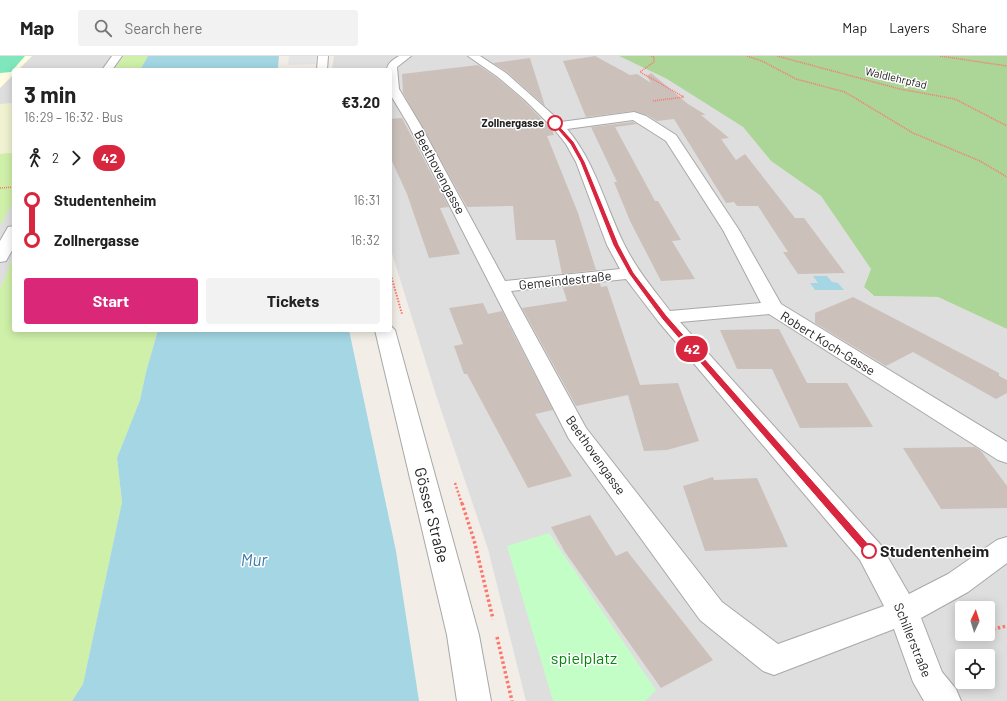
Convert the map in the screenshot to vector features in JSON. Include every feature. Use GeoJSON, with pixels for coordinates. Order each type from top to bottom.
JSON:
{"type":"FeatureCollection","features":[{"type":"Feature","properties":{"kind":"street"},"geometry":{"type":"LineString","coordinates":[[108,68],[117,56]]}},
{"type":"Feature","properties":{"kind":"street"},"geometry":{"type":"LineString","coordinates":[[322,68],[323,56]]}},
{"type":"Feature","properties":{"kind":"street","name":"Beethovengasse"},"geometry":{"type":"LineString","coordinates":[[406,56],[395,63],[392,67],[393,89],[414,124],[577,433],[712,611],[774,660],[904,612]]}},
{"type":"Feature","properties":{"kind":"street","name":"Schillerstraße"},"geometry":{"type":"LineString","coordinates":[[473,56],[502,75],[529,98],[558,126],[572,143],[583,162],[616,245],[631,273],[665,317],[870,552],[904,612],[930,682],[944,701]]}},
{"type":"Feature","properties":{"kind":"street"},"geometry":{"type":"LineString","coordinates":[[558,126],[635,110]]}},
{"type":"Feature","properties":{"kind":"street","name":"Robert Koch-Gasse"},"geometry":{"type":"LineString","coordinates":[[635,110],[642,119],[671,138],[731,230],[773,308],[1007,454]]}},
{"type":"Feature","properties":{"kind":"street"},"geometry":{"type":"LineString","coordinates":[[0,257],[12,235]]}},
{"type":"Feature","properties":{"kind":"street","name":"Gemeindestraße"},"geometry":{"type":"LineString","coordinates":[[499,287],[631,273]]}},
{"type":"Feature","properties":{"kind":"street"},"geometry":{"type":"LineString","coordinates":[[665,317],[773,308]]}},
{"type":"Feature","properties":{"kind":"street","name":"Gösser Straße"},"geometry":{"type":"LineString","coordinates":[[386,332],[463,635],[474,701]]}},
{"type":"Feature","properties":{"kind":"street"},"geometry":{"type":"LineString","coordinates":[[904,612],[958,583],[1007,548]]}},
{"type":"Feature","properties":{"kind":"path"},"geometry":{"type":"LineString","coordinates":[[635,110],[684,97],[640,72],[654,62],[654,57],[652,56]]}},
{"type":"Feature","properties":{"kind":"path"},"geometry":{"type":"LineString","coordinates":[[747,56],[762,60],[796,79],[845,92],[913,133],[980,161],[1007,177]]}},
{"type":"Feature","properties":{"kind":"path","name":"Waldlehrpfad"},"geometry":{"type":"LineString","coordinates":[[777,56],[900,89],[955,99],[1007,126]]}},
{"type":"Feature","properties":{"kind":"path"},"geometry":{"type":"LineString","coordinates":[[940,56],[1007,66]]}},
{"type":"Feature","properties":{"kind":"path"},"geometry":{"type":"LineString","coordinates":[[0,188],[12,187]]}},
{"type":"Feature","properties":{"kind":"path"},"geometry":{"type":"LineString","coordinates":[[995,629],[1007,626]]}},
{"type":"Feature","properties":{"kind":"shaded area"},"geometry":{"type":"Polygon","coordinates":[[[0,56],[124,56],[115,68],[12,68],[12,260],[0,289],[0,56]]]}},
{"type":"Feature","properties":{"kind":"shaded area"},"geometry":{"type":"Polygon","coordinates":[[[0,56],[32,56],[20,68],[12,68],[12,76],[0,88],[0,56]]]}},
{"type":"Feature","properties":{"kind":"shaded area"},"geometry":{"type":"Polygon","coordinates":[[[289,56],[316,56],[315,64],[288,65],[289,56]]]}},
{"type":"Feature","properties":{"kind":"shaded area"},"geometry":{"type":"Polygon","coordinates":[[[334,56],[619,56],[667,79],[743,127],[771,161],[821,196],[871,269],[864,287],[873,296],[938,297],[1007,329],[1007,701],[526,701],[488,549],[436,395],[392,253],[392,68],[332,68],[334,56]]]}},
{"type":"Feature","properties":{"kind":"shaded area"},"geometry":{"type":"Polygon","coordinates":[[[12,103],[12,153],[0,154],[0,104],[12,103]]]}},
{"type":"Feature","properties":{"kind":"green space"},"geometry":{"type":"Polygon","coordinates":[[[0,56],[25,56],[14,68],[12,68],[11,72],[0,73],[0,56]]]}},
{"type":"Feature","properties":{"kind":"green space"},"geometry":{"type":"Polygon","coordinates":[[[124,56],[148,56],[141,68],[115,68],[124,56]]]}},
{"type":"Feature","properties":{"kind":"green space"},"geometry":{"type":"Polygon","coordinates":[[[619,56],[1007,56],[1007,329],[938,297],[874,296],[864,287],[871,269],[821,196],[771,161],[743,127],[667,79],[619,56]]]}},
{"type":"Feature","properties":{"kind":"green space"},"geometry":{"type":"Polygon","coordinates":[[[12,153],[12,204],[0,226],[0,154],[12,153]]]}},
{"type":"Feature","properties":{"kind":"green space"},"geometry":{"type":"Polygon","coordinates":[[[12,260],[12,332],[157,332],[140,400],[117,458],[122,502],[83,684],[72,701],[0,701],[0,289],[12,260]]]}},
{"type":"Feature","properties":{"kind":"green space","name":"spielplatz"},"geometry":{"type":"Polygon","coordinates":[[[549,533],[656,690],[645,701],[553,701],[507,546],[549,533]]]}},
{"type":"Feature","properties":{"kind":"water"},"geometry":{"type":"Polygon","coordinates":[[[148,56],[279,56],[279,68],[141,68],[148,56]]]}},
{"type":"Feature","properties":{"kind":"water"},"geometry":{"type":"Polygon","coordinates":[[[813,276],[827,276],[832,282],[838,283],[844,290],[815,290],[810,283],[818,283],[813,276]]]}},
{"type":"Feature","properties":{"kind":"water","name":"Mur"},"geometry":{"type":"Polygon","coordinates":[[[157,332],[349,332],[396,551],[419,701],[72,701],[83,684],[122,502],[117,458],[140,400],[157,332]]]}},
{"type":"Feature","properties":{"kind":"building"},"geometry":{"type":"Polygon","coordinates":[[[595,56],[630,75],[637,74],[651,83],[647,76],[651,73],[688,104],[706,115],[701,115],[729,138],[721,139],[736,160],[745,154],[795,218],[804,218],[845,273],[798,274],[783,252],[788,252],[758,206],[737,206],[734,202],[726,203],[674,119],[657,121],[647,115],[634,111],[586,117],[563,61],[595,56]]]}},
{"type":"Feature","properties":{"kind":"building"},"geometry":{"type":"Polygon","coordinates":[[[530,58],[545,106],[507,72],[493,63],[530,58]]]}},
{"type":"Feature","properties":{"kind":"building"},"geometry":{"type":"Polygon","coordinates":[[[478,65],[497,78],[524,101],[552,130],[554,135],[547,136],[578,213],[596,270],[562,274],[555,240],[516,240],[513,206],[467,207],[403,93],[402,74],[478,65]]]}},
{"type":"Feature","properties":{"kind":"building"},"geometry":{"type":"Polygon","coordinates":[[[402,118],[449,207],[440,208],[460,254],[429,258],[407,194],[392,161],[392,119],[402,118]]]}},
{"type":"Feature","properties":{"kind":"building"},"geometry":{"type":"Polygon","coordinates":[[[633,122],[637,124],[615,127],[655,201],[658,201],[681,240],[672,241],[695,279],[661,281],[630,221],[614,182],[617,182],[591,127],[633,122]]]}},
{"type":"Feature","properties":{"kind":"building"},"geometry":{"type":"Polygon","coordinates":[[[600,283],[601,287],[607,286],[640,385],[678,383],[699,441],[667,450],[644,451],[628,395],[576,406],[522,308],[567,301],[563,288],[600,283]]]}},
{"type":"Feature","properties":{"kind":"building"},"geometry":{"type":"Polygon","coordinates":[[[853,297],[999,373],[999,376],[1007,380],[1007,393],[996,399],[913,352],[886,366],[815,323],[815,313],[853,297]]]}},
{"type":"Feature","properties":{"kind":"building"},"geometry":{"type":"Polygon","coordinates":[[[483,303],[488,314],[502,311],[553,410],[535,414],[572,476],[528,488],[467,374],[464,374],[454,346],[463,344],[449,308],[483,303]]]}},
{"type":"Feature","properties":{"kind":"building"},"geometry":{"type":"Polygon","coordinates":[[[779,329],[807,383],[847,383],[873,427],[800,428],[772,369],[737,369],[720,330],[779,329]]]}},
{"type":"Feature","properties":{"kind":"building"},"geometry":{"type":"Polygon","coordinates":[[[975,447],[981,451],[1007,486],[1007,508],[941,509],[903,448],[975,447]]]}},
{"type":"Feature","properties":{"kind":"building"},"geometry":{"type":"Polygon","coordinates":[[[713,477],[714,480],[757,478],[788,547],[705,551],[683,486],[713,477]]]}},
{"type":"Feature","properties":{"kind":"building"},"geometry":{"type":"Polygon","coordinates":[[[590,515],[616,556],[627,551],[713,660],[661,688],[565,552],[551,527],[590,515]]]}},
{"type":"Feature","properties":{"kind":"bus line","name":"42"},"geometry":{"type":"LineString","coordinates":[[555,123],[572,143],[583,162],[616,245],[631,273],[665,317],[869,551]]}},
{"type":"Feature","properties":{"kind":"place","name":"Zollnergasse"},"geometry":{"type":"Point","coordinates":[555,123]}},
{"type":"Feature","properties":{"kind":"place","name":"Studentenheim"},"geometry":{"type":"Point","coordinates":[869,551]}}]}
